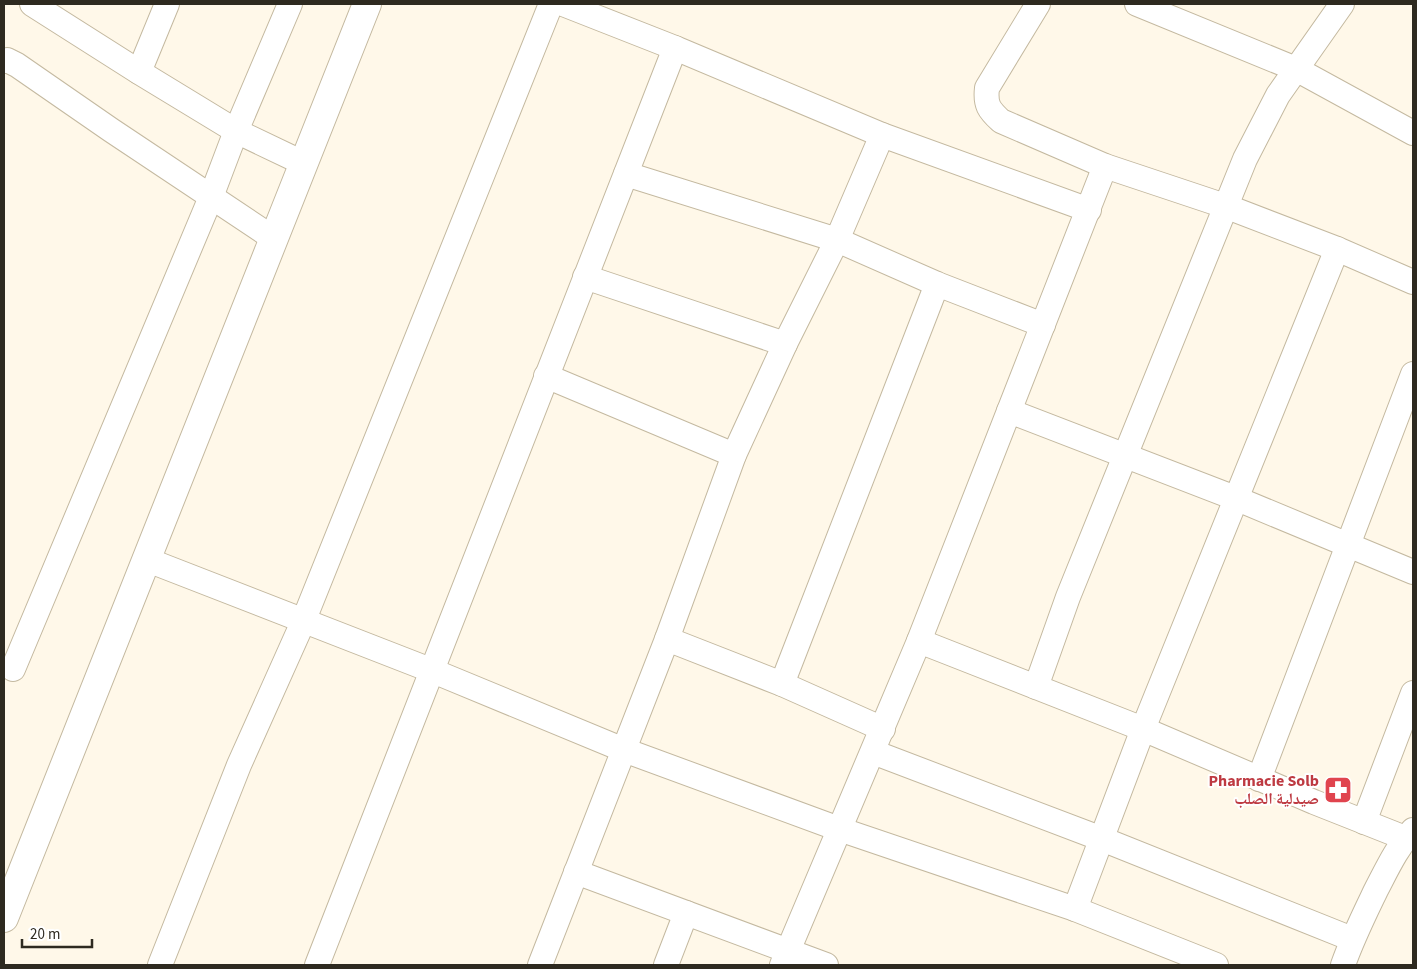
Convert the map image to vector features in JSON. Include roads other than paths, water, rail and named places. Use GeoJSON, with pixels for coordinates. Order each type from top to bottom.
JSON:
{"type":"FeatureCollection","features":[{"type":"Feature","properties":{"kind":"street"},"geometry":{"type":"LineString","coordinates":[[32,4],[236,131],[303,163]]}},
{"type":"Feature","properties":{"kind":"street"},"geometry":{"type":"LineString","coordinates":[[139,72],[167,4]]}},
{"type":"Feature","properties":{"kind":"street"},"geometry":{"type":"LineString","coordinates":[[13,669],[290,4]]}},
{"type":"Feature","properties":{"kind":"street"},"geometry":{"type":"LineString","coordinates":[[4,918],[367,4]]}},
{"type":"Feature","properties":{"kind":"street"},"geometry":{"type":"LineString","coordinates":[[160,965],[239,765],[303,622],[551,4]]}},
{"type":"Feature","properties":{"kind":"street"},"geometry":{"type":"LineString","coordinates":[[562,4],[675,48],[882,135],[1089,210]]}},
{"type":"Feature","properties":{"kind":"street"},"geometry":{"type":"LineString","coordinates":[[1038,4],[987,88],[986,100],[991,112],[1001,121],[1105,166],[1225,206],[1413,282]]}},
{"type":"Feature","properties":{"kind":"street"},"geometry":{"type":"LineString","coordinates":[[1137,4],[1296,69],[1413,133]]}},
{"type":"Feature","properties":{"kind":"street"},"geometry":{"type":"LineString","coordinates":[[1036,687],[1068,597],[1245,159],[1278,95],[1342,4]]}},
{"type":"Feature","properties":{"kind":"street"},"geometry":{"type":"LineString","coordinates":[[317,965],[433,672],[546,376],[675,48]]}},
{"type":"Feature","properties":{"kind":"street"},"geometry":{"type":"LineString","coordinates":[[4,61],[7,60],[17,65],[273,238]]}},
{"type":"Feature","properties":{"kind":"street"},"geometry":{"type":"LineString","coordinates":[[540,965],[667,639],[734,455],[785,344],[837,240],[882,135]]}},
{"type":"Feature","properties":{"kind":"street"},"geometry":{"type":"LineString","coordinates":[[785,958],[919,641],[1105,166]]}},
{"type":"Feature","properties":{"kind":"street"},"geometry":{"type":"LineString","coordinates":[[626,174],[837,240],[937,284],[1043,324]]}},
{"type":"Feature","properties":{"kind":"street"},"geometry":{"type":"LineString","coordinates":[[1075,909],[1143,729],[1337,250]]}},
{"type":"Feature","properties":{"kind":"street"},"geometry":{"type":"LineString","coordinates":[[585,277],[785,344]]}},
{"type":"Feature","properties":{"kind":"street"},"geometry":{"type":"LineString","coordinates":[[782,684],[937,284]]}},
{"type":"Feature","properties":{"kind":"street"},"geometry":{"type":"LineString","coordinates":[[1259,779],[1413,374]]}},
{"type":"Feature","properties":{"kind":"street"},"geometry":{"type":"LineString","coordinates":[[546,376],[734,455]]}},
{"type":"Feature","properties":{"kind":"street"},"geometry":{"type":"LineString","coordinates":[[1009,412],[1235,498],[1413,572]]}},
{"type":"Feature","properties":{"kind":"street"},"geometry":{"type":"LineString","coordinates":[[145,559],[433,672],[624,750],[839,829],[1075,909],[1216,965]]}},
{"type":"Feature","properties":{"kind":"street"},"geometry":{"type":"LineString","coordinates":[[667,639],[782,684],[883,729]]}},
{"type":"Feature","properties":{"kind":"street"},"geometry":{"type":"LineString","coordinates":[[919,641],[1143,729],[1364,822],[1409,834],[1391,860],[1352,939],[1343,965]]}},
{"type":"Feature","properties":{"kind":"street"},"geometry":{"type":"LineString","coordinates":[[1364,822],[1413,693]]}},
{"type":"Feature","properties":{"kind":"street"},"geometry":{"type":"LineString","coordinates":[[873,752],[1102,838],[1352,939]]}},
{"type":"Feature","properties":{"kind":"street"},"geometry":{"type":"LineString","coordinates":[[576,872],[686,912],[785,958],[826,965]]}},
{"type":"Feature","properties":{"kind":"street"},"geometry":{"type":"LineString","coordinates":[[666,965],[686,912]]}},
{"type":"Feature","properties":{"kind":"place","name":"Pharmacie Solb صيدلية الصلب"},"geometry":{"type":"Point","coordinates":[1338,790]}}]}
